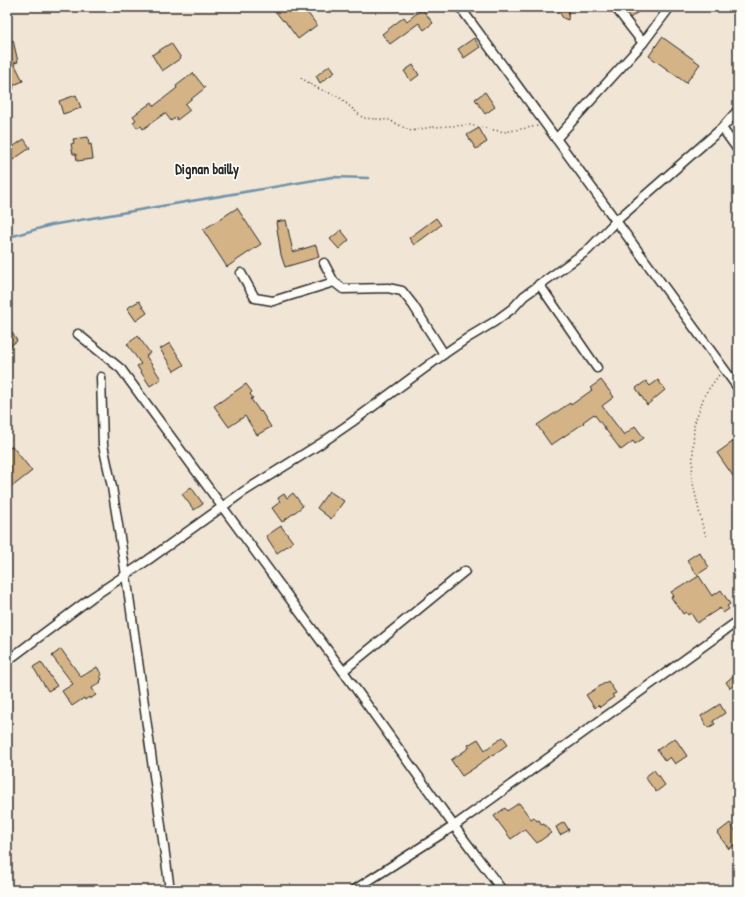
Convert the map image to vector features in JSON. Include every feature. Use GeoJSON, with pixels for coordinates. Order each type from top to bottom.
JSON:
{"type":"FeatureCollection","features":[{"type":"Feature","properties":{"kind":"street"},"geometry":{"type":"LineString","coordinates":[[460,7],[738,388]]}},
{"type":"Feature","properties":{"kind":"street"},"geometry":{"type":"LineString","coordinates":[[615,7],[643,43]]}},
{"type":"Feature","properties":{"kind":"street"},"geometry":{"type":"LineString","coordinates":[[556,139],[643,43],[670,7]]}},
{"type":"Feature","properties":{"kind":"street"},"geometry":{"type":"LineString","coordinates":[[7,661],[91,598],[148,560],[242,492],[320,444],[444,354],[513,308],[524,296],[539,284],[588,250],[616,221],[722,128],[738,110]]}},
{"type":"Feature","properties":{"kind":"street"},"geometry":{"type":"LineString","coordinates":[[722,128],[738,150]]}},
{"type":"Feature","properties":{"kind":"street"},"geometry":{"type":"LineString","coordinates":[[324,263],[334,282],[343,289],[388,288],[402,291],[413,305],[444,354]]}},
{"type":"Feature","properties":{"kind":"street"},"geometry":{"type":"LineString","coordinates":[[241,273],[255,298],[273,301],[334,282]]}},
{"type":"Feature","properties":{"kind":"street"},"geometry":{"type":"LineString","coordinates":[[539,284],[597,368]]}},
{"type":"Feature","properties":{"kind":"street"},"geometry":{"type":"LineString","coordinates":[[78,334],[121,369],[502,890]]}},
{"type":"Feature","properties":{"kind":"street"},"geometry":{"type":"LineString","coordinates":[[100,377],[103,445],[112,487],[126,575],[170,890]]}},
{"type":"Feature","properties":{"kind":"street"},"geometry":{"type":"LineString","coordinates":[[343,671],[466,571]]}},
{"type":"Feature","properties":{"kind":"street"},"geometry":{"type":"LineString","coordinates":[[354,890],[454,826],[738,622]]}},
{"type":"Feature","properties":{"kind":"path"},"geometry":{"type":"LineString","coordinates":[[301,78],[317,88],[339,97],[363,118],[389,120],[411,131],[432,127],[470,125],[504,132],[546,124]]}},
{"type":"Feature","properties":{"kind":"path"},"geometry":{"type":"LineString","coordinates":[[706,536],[692,479],[694,424],[705,394],[724,369]]}},
{"type":"Feature","properties":{"kind":"building"},"geometry":{"type":"Polygon","coordinates":[[[272,7],[303,7],[317,25],[298,39],[272,7]]]}},
{"type":"Feature","properties":{"kind":"building"},"geometry":{"type":"Polygon","coordinates":[[[556,7],[569,7],[568,20],[563,18],[556,7]]]}},
{"type":"Feature","properties":{"kind":"building"},"geometry":{"type":"Polygon","coordinates":[[[622,7],[645,7],[630,18],[622,7]]]}},
{"type":"Feature","properties":{"kind":"building"},"geometry":{"type":"Polygon","coordinates":[[[422,9],[433,23],[424,30],[419,23],[390,44],[382,34],[404,17],[407,21],[422,9]]]}},
{"type":"Feature","properties":{"kind":"building"},"geometry":{"type":"Polygon","coordinates":[[[662,37],[700,64],[686,83],[649,56],[662,37]]]}},
{"type":"Feature","properties":{"kind":"building"},"geometry":{"type":"Polygon","coordinates":[[[474,38],[480,47],[464,58],[458,49],[474,38]]]}},
{"type":"Feature","properties":{"kind":"building"},"geometry":{"type":"Polygon","coordinates":[[[13,40],[18,62],[14,63],[23,81],[14,85],[13,90],[7,87],[7,43],[13,40]]]}},
{"type":"Feature","properties":{"kind":"building"},"geometry":{"type":"Polygon","coordinates":[[[171,43],[181,58],[162,71],[152,55],[171,43]]]}},
{"type":"Feature","properties":{"kind":"building"},"geometry":{"type":"Polygon","coordinates":[[[330,65],[335,72],[320,83],[316,76],[330,65]]]}},
{"type":"Feature","properties":{"kind":"building"},"geometry":{"type":"Polygon","coordinates":[[[413,65],[419,75],[411,81],[404,71],[413,65]]]}},
{"type":"Feature","properties":{"kind":"building"},"geometry":{"type":"Polygon","coordinates":[[[193,73],[205,88],[185,104],[190,110],[177,120],[176,117],[171,121],[165,113],[143,129],[141,126],[137,128],[133,122],[136,120],[133,116],[152,102],[154,106],[193,73]]]}},
{"type":"Feature","properties":{"kind":"building"},"geometry":{"type":"Polygon","coordinates":[[[485,92],[495,107],[485,114],[475,99],[485,92]]]}},
{"type":"Feature","properties":{"kind":"building"},"geometry":{"type":"Polygon","coordinates":[[[76,95],[81,108],[63,114],[59,101],[76,95]]]}},
{"type":"Feature","properties":{"kind":"building"},"geometry":{"type":"Polygon","coordinates":[[[479,128],[487,142],[476,149],[467,135],[479,128]]]}},
{"type":"Feature","properties":{"kind":"building"},"geometry":{"type":"Polygon","coordinates":[[[88,137],[89,145],[91,144],[93,159],[77,161],[76,154],[73,154],[71,144],[74,143],[73,139],[88,137]]]}},
{"type":"Feature","properties":{"kind":"building"},"geometry":{"type":"Polygon","coordinates":[[[24,139],[30,148],[7,164],[7,151],[24,139]]]}},
{"type":"Feature","properties":{"kind":"building"},"geometry":{"type":"Polygon","coordinates":[[[237,208],[261,244],[227,267],[203,230],[237,208]]]}},
{"type":"Feature","properties":{"kind":"building"},"geometry":{"type":"Polygon","coordinates":[[[436,218],[441,225],[414,245],[409,238],[436,218]]]}},
{"type":"Feature","properties":{"kind":"building"},"geometry":{"type":"Polygon","coordinates":[[[286,220],[293,252],[316,245],[319,257],[285,267],[281,255],[276,222],[286,220]]]}},
{"type":"Feature","properties":{"kind":"building"},"geometry":{"type":"Polygon","coordinates":[[[341,230],[349,240],[339,249],[330,239],[341,230]]]}},
{"type":"Feature","properties":{"kind":"building"},"geometry":{"type":"Polygon","coordinates":[[[139,301],[147,313],[136,321],[127,308],[139,301]]]}},
{"type":"Feature","properties":{"kind":"building"},"geometry":{"type":"Polygon","coordinates":[[[12,332],[17,341],[7,348],[7,335],[12,332]]]}},
{"type":"Feature","properties":{"kind":"building"},"geometry":{"type":"Polygon","coordinates":[[[138,336],[150,353],[146,356],[161,379],[150,386],[137,366],[141,364],[127,344],[138,336]]]}},
{"type":"Feature","properties":{"kind":"building"},"geometry":{"type":"Polygon","coordinates":[[[170,343],[184,365],[174,371],[160,349],[170,343]]]}},
{"type":"Feature","properties":{"kind":"building"},"geometry":{"type":"Polygon","coordinates":[[[601,380],[614,397],[602,406],[624,435],[635,426],[644,438],[635,444],[633,441],[621,450],[594,414],[583,422],[584,423],[551,445],[537,425],[570,403],[571,405],[592,390],[590,388],[601,380]]]}},
{"type":"Feature","properties":{"kind":"building"},"geometry":{"type":"Polygon","coordinates":[[[658,380],[665,390],[647,405],[636,388],[646,381],[650,386],[658,380]]]}},
{"type":"Feature","properties":{"kind":"building"},"geometry":{"type":"Polygon","coordinates":[[[246,384],[252,392],[250,394],[253,398],[251,399],[271,427],[257,435],[245,416],[229,427],[214,406],[246,384]]]}},
{"type":"Feature","properties":{"kind":"building"},"geometry":{"type":"Polygon","coordinates":[[[738,438],[738,483],[717,453],[738,438]]]}},
{"type":"Feature","properties":{"kind":"building"},"geometry":{"type":"Polygon","coordinates":[[[12,446],[32,471],[13,486],[7,477],[7,450],[12,446]]]}},
{"type":"Feature","properties":{"kind":"building"},"geometry":{"type":"Polygon","coordinates":[[[191,487],[203,504],[194,510],[182,494],[191,487]]]}},
{"type":"Feature","properties":{"kind":"building"},"geometry":{"type":"Polygon","coordinates":[[[329,491],[344,501],[331,519],[317,508],[329,491]]]}},
{"type":"Feature","properties":{"kind":"building"},"geometry":{"type":"Polygon","coordinates":[[[293,493],[303,506],[282,522],[272,508],[280,502],[278,498],[284,494],[287,498],[293,493]]]}},
{"type":"Feature","properties":{"kind":"building"},"geometry":{"type":"Polygon","coordinates":[[[281,526],[293,542],[277,553],[266,536],[281,526]]]}},
{"type":"Feature","properties":{"kind":"building"},"geometry":{"type":"Polygon","coordinates":[[[699,552],[709,567],[697,575],[687,560],[699,552]]]}},
{"type":"Feature","properties":{"kind":"building"},"geometry":{"type":"Polygon","coordinates":[[[699,576],[712,596],[721,590],[730,604],[727,606],[729,609],[723,613],[720,608],[697,623],[691,613],[688,615],[686,612],[683,614],[671,597],[674,596],[671,592],[699,576]]]}},
{"type":"Feature","properties":{"kind":"building"},"geometry":{"type":"Polygon","coordinates":[[[61,649],[81,677],[97,667],[102,675],[100,676],[102,679],[100,681],[101,682],[92,688],[96,695],[90,699],[89,697],[85,700],[84,698],[72,706],[62,691],[73,684],[52,656],[61,649]]]}},
{"type":"Feature","properties":{"kind":"building"},"geometry":{"type":"Polygon","coordinates":[[[41,662],[57,686],[48,691],[33,667],[41,662]]]}},
{"type":"Feature","properties":{"kind":"building"},"geometry":{"type":"Polygon","coordinates":[[[738,672],[738,682],[730,688],[726,682],[738,672]]]}},
{"type":"Feature","properties":{"kind":"building"},"geometry":{"type":"Polygon","coordinates":[[[608,681],[616,693],[612,695],[614,697],[600,707],[598,705],[595,708],[586,695],[608,681]]]}},
{"type":"Feature","properties":{"kind":"building"},"geometry":{"type":"Polygon","coordinates":[[[720,704],[725,713],[713,721],[715,724],[708,728],[701,716],[720,704]]]}},
{"type":"Feature","properties":{"kind":"building"},"geometry":{"type":"Polygon","coordinates":[[[503,737],[508,744],[462,776],[451,760],[469,748],[468,745],[478,739],[485,750],[503,737]]]}},
{"type":"Feature","properties":{"kind":"building"},"geometry":{"type":"Polygon","coordinates":[[[675,738],[687,756],[675,764],[670,757],[665,761],[657,750],[675,738]]]}},
{"type":"Feature","properties":{"kind":"building"},"geometry":{"type":"Polygon","coordinates":[[[654,770],[665,785],[656,792],[645,777],[654,770]]]}},
{"type":"Feature","properties":{"kind":"building"},"geometry":{"type":"Polygon","coordinates":[[[519,803],[531,819],[534,817],[537,821],[539,820],[551,833],[537,843],[525,829],[511,839],[494,816],[505,808],[507,811],[519,803]]]}},
{"type":"Feature","properties":{"kind":"building"},"geometry":{"type":"Polygon","coordinates":[[[564,822],[569,830],[560,835],[556,827],[564,822]]]}},
{"type":"Feature","properties":{"kind":"building"},"geometry":{"type":"Polygon","coordinates":[[[730,823],[738,834],[738,842],[729,849],[717,833],[730,823]]]}},
{"type":"Feature","properties":{"kind":"waterway"},"geometry":{"type":"LineString","coordinates":[[7,239],[51,225],[332,177],[369,178]]}},
{"type":"Feature","properties":{"kind":"district","name":"Dignan bailly"},"geometry":{"type":"Point","coordinates":[207,169]}}]}
